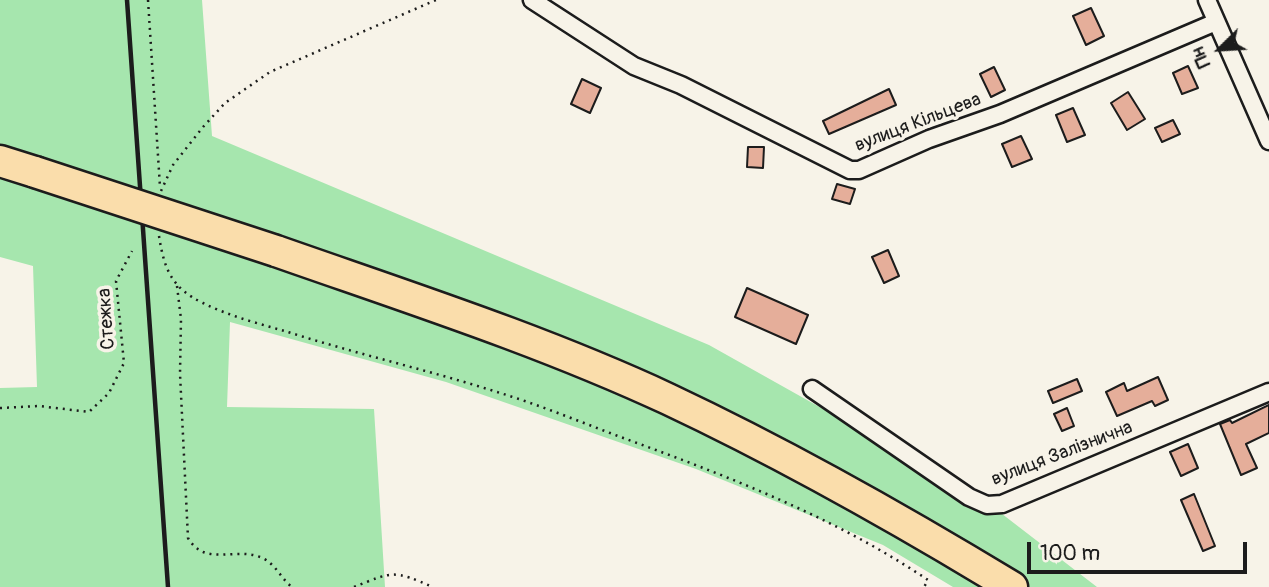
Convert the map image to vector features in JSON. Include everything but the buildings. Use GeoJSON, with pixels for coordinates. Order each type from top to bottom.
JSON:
{"type":"FeatureCollection","features":[{"type":"Feature","properties":{"kind":"highway"},"geometry":{"type":"LineString","coordinates":[[0,162],[276,251],[584,363],[773,450],[895,517],[1012,587]]}},
{"type":"Feature","properties":{"kind":"street","name":"вулиця Кільцева"},"geometry":{"type":"LineString","coordinates":[[532,0],[634,66],[681,85],[850,170],[859,170],[929,139],[1000,114],[1216,22]]}},
{"type":"Feature","properties":{"kind":"street"},"geometry":{"type":"LineString","coordinates":[[1207,0],[1269,141]]}},
{"type":"Feature","properties":{"kind":"street","name":"вулиця Залізнична"},"geometry":{"type":"LineString","coordinates":[[812,389],[969,497],[986,505],[1002,504],[1048,486],[1269,392]]}},
{"type":"Feature","properties":{"kind":"path"},"geometry":{"type":"LineString","coordinates":[[148,0],[161,191]]}},
{"type":"Feature","properties":{"kind":"path","name":"Стежка"},"geometry":{"type":"LineString","coordinates":[[0,408],[39,406],[89,412],[109,393],[124,363],[116,281],[132,251]]}},
{"type":"Feature","properties":{"kind":"path"},"geometry":{"type":"LineString","coordinates":[[177,286],[181,318],[181,387],[188,538],[194,548],[208,554],[260,556],[277,568],[292,587]]}},
{"type":"Feature","properties":{"kind":"path"},"geometry":{"type":"LineString","coordinates":[[354,587],[388,573],[402,574],[433,587]]}},
{"type":"Feature","properties":{"kind":"green space"},"geometry":{"type":"Polygon","coordinates":[[[0,0],[202,0],[212,136],[709,345],[980,497],[1097,587],[953,587],[883,545],[696,469],[446,382],[230,322],[227,407],[374,409],[385,587],[0,587],[0,388],[37,387],[33,266],[0,257],[0,0]]]}},
{"type":"Feature","properties":{"kind":"railway"},"geometry":{"type":"LineString","coordinates":[[127,0],[168,587]]}}]}
